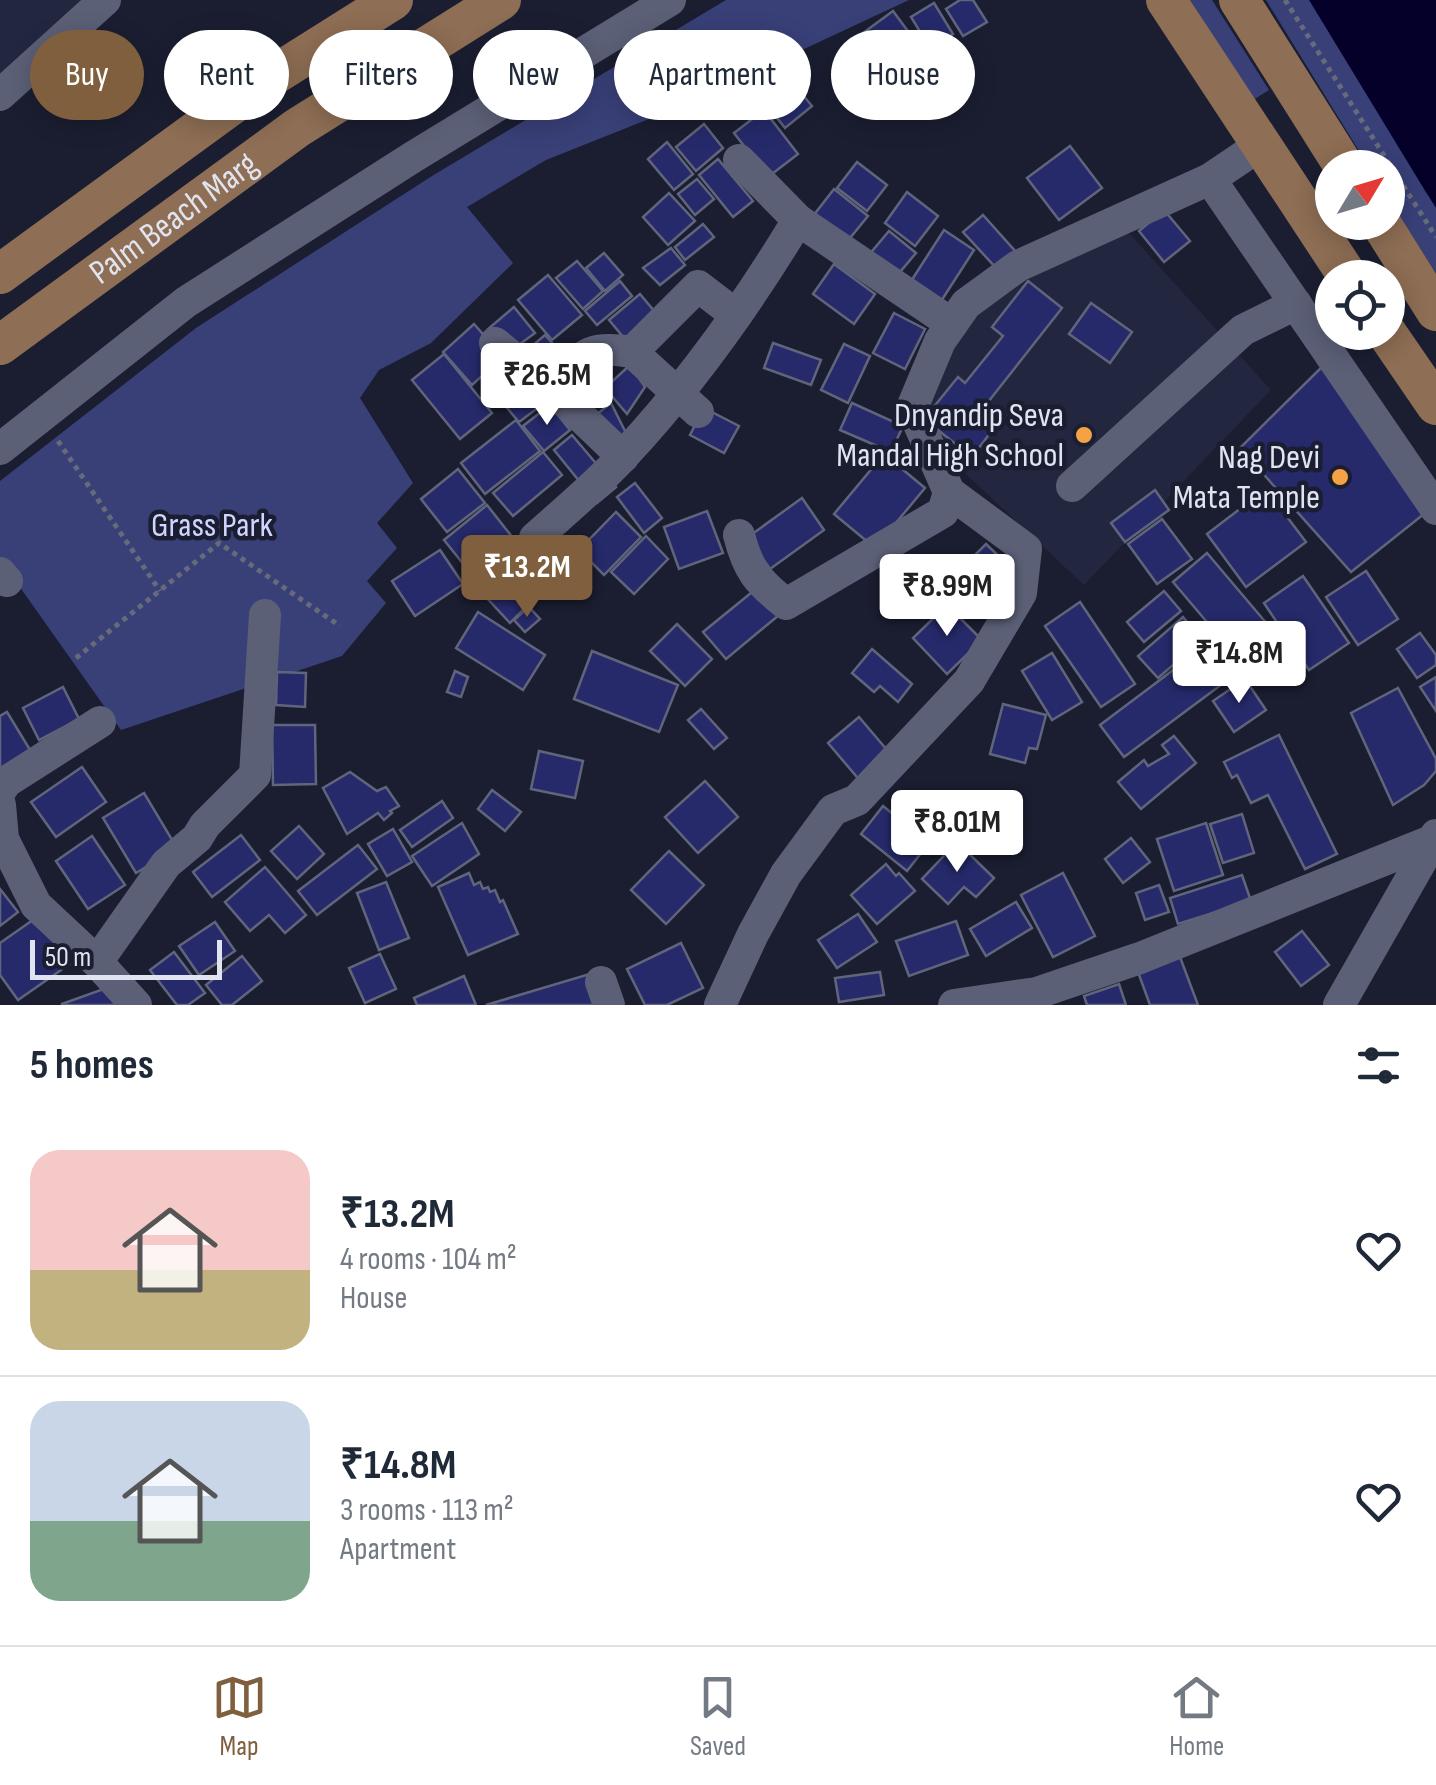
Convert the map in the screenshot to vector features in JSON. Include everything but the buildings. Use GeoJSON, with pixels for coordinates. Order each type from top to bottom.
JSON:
{"type":"FeatureCollection","features":[{"type":"Feature","properties":{"kind":"main road","name":"Palm Beach Marg"},"geometry":{"type":"LineString","coordinates":[[0,274],[266,80],[393,0]]}},
{"type":"Feature","properties":{"kind":"main road","name":"Palm Beach Marg"},"geometry":{"type":"LineString","coordinates":[[0,345],[297,128],[501,0]]}},
{"type":"Feature","properties":{"kind":"main road"},"geometry":{"type":"LineString","coordinates":[[1166,0],[1337,260]]}},
{"type":"Feature","properties":{"kind":"main road"},"geometry":{"type":"LineString","coordinates":[[1238,0],[1334,150]]}},
{"type":"Feature","properties":{"kind":"main road"},"geometry":{"type":"LineString","coordinates":[[1252,134],[1295,89]]}},
{"type":"Feature","properties":{"kind":"main road"},"geometry":{"type":"LineString","coordinates":[[1391,240],[1436,311]]}},
{"type":"Feature","properties":{"kind":"main road"},"geometry":{"type":"LineString","coordinates":[[1398,350],[1436,405]]}},
{"type":"Feature","properties":{"kind":"street"},"geometry":{"type":"LineString","coordinates":[[0,94],[105,0]]}},
{"type":"Feature","properties":{"kind":"street"},"geometry":{"type":"LineString","coordinates":[[0,449],[186,302],[670,0]]}},
{"type":"Feature","properties":{"kind":"street"},"geometry":{"type":"LineString","coordinates":[[720,1005],[778,889],[821,826],[833,810],[857,800],[969,681],[1021,593],[1026,549],[949,492],[912,408],[940,341],[966,304],[1018,266],[1210,179],[1252,134]]}},
{"type":"Feature","properties":{"kind":"street"},"geometry":{"type":"LineString","coordinates":[[739,160],[798,220],[952,324]]}},
{"type":"Feature","properties":{"kind":"street"},"geometry":{"type":"LineString","coordinates":[[1210,179],[1436,509]]}},
{"type":"Feature","properties":{"kind":"street"},"geometry":{"type":"LineString","coordinates":[[535,538],[688,403],[736,315],[798,220]]}},
{"type":"Feature","properties":{"kind":"street"},"geometry":{"type":"LineString","coordinates":[[632,352],[698,286],[736,315]]}},
{"type":"Feature","properties":{"kind":"street"},"geometry":{"type":"LineString","coordinates":[[1072,486],[1242,330],[1296,304]]}},
{"type":"Feature","properties":{"kind":"street"},"geometry":{"type":"LineString","coordinates":[[495,343],[553,390],[623,458]]}},
{"type":"Feature","properties":{"kind":"street"},"geometry":{"type":"LineString","coordinates":[[553,390],[589,351],[608,348],[632,352],[688,403]]}},
{"type":"Feature","properties":{"kind":"street"},"geometry":{"type":"LineString","coordinates":[[739,535],[746,564],[763,586],[786,604],[943,512],[949,492]]}},
{"type":"Feature","properties":{"kind":"street"},"geometry":{"type":"LineString","coordinates":[[97,962],[166,864],[197,838],[255,775],[265,615]]}},
{"type":"Feature","properties":{"kind":"street"},"geometry":{"type":"LineString","coordinates":[[0,791],[6,782],[100,722]]}},
{"type":"Feature","properties":{"kind":"street"},"geometry":{"type":"LineString","coordinates":[[0,805],[4,838],[36,905],[136,1005]]}},
{"type":"Feature","properties":{"kind":"street"},"geometry":{"type":"LineString","coordinates":[[958,1005],[1037,993],[1140,958],[1435,838]]}},
{"type":"Feature","properties":{"kind":"street"},"geometry":{"type":"LineString","coordinates":[[1339,1005],[1435,838]]}},
{"type":"Feature","properties":{"kind":"path"},"geometry":{"type":"LineString","coordinates":[[1285,0],[1436,237]]}},
{"type":"Feature","properties":{"kind":"path"},"geometry":{"type":"LineString","coordinates":[[52,432],[160,591]]}},
{"type":"Feature","properties":{"kind":"path"},"geometry":{"type":"LineString","coordinates":[[76,658],[219,543],[340,626]]}},
{"type":"Feature","properties":{"kind":"shaded area"},"geometry":{"type":"Polygon","coordinates":[[[0,0],[86,0],[53,30],[30,30],[30,51],[0,78],[0,0]]]}},
{"type":"Feature","properties":{"kind":"shaded area"},"geometry":{"type":"Polygon","coordinates":[[[1309,0],[1436,0],[1436,208],[1405,158],[1405,150],[1400,150],[1309,0]]]}},
{"type":"Feature","properties":{"kind":"shaded area","name":"Dnyandip Seva Mandal High School"},"geometry":{"type":"Polygon","coordinates":[[[1129,233],[1271,390],[1084,585],[953,462],[927,408],[952,351],[977,315],[1033,276],[1129,233]]]}},
{"type":"Feature","properties":{"kind":"green space","name":"Grass Park"},"geometry":{"type":"Polygon","coordinates":[[[726,0],[909,0],[845,30],[831,30],[831,36],[811,46],[811,30],[676,30],[726,0]]]}},
{"type":"Feature","properties":{"kind":"green space"},"geometry":{"type":"Polygon","coordinates":[[[1190,0],[1212,0],[1269,90],[1253,100],[1190,0]]]}},
{"type":"Feature","properties":{"kind":"green space"},"geometry":{"type":"Polygon","coordinates":[[[1266,0],[1436,0],[1436,273],[1405,225],[1405,150],[1359,150],[1266,0]]]}},
{"type":"Feature","properties":{"kind":"green space","name":"Grass Park"},"geometry":{"type":"Polygon","coordinates":[[[614,67],[614,120],[646,120],[546,160],[467,207],[513,263],[431,343],[379,370],[360,398],[413,483],[377,523],[397,548],[367,581],[386,603],[342,656],[121,730],[0,559],[0,481],[196,328],[432,176],[526,120],[594,120],[594,79],[614,67]]]}},
{"type":"Feature","properties":{"kind":"place","name":"Dnyandip Seva Mandal High School"},"geometry":{"type":"Point","coordinates":[1084,435]}},
{"type":"Feature","properties":{"kind":"place","name":"Nag Devi Mata Temple"},"geometry":{"type":"Point","coordinates":[1340,477]}}]}
